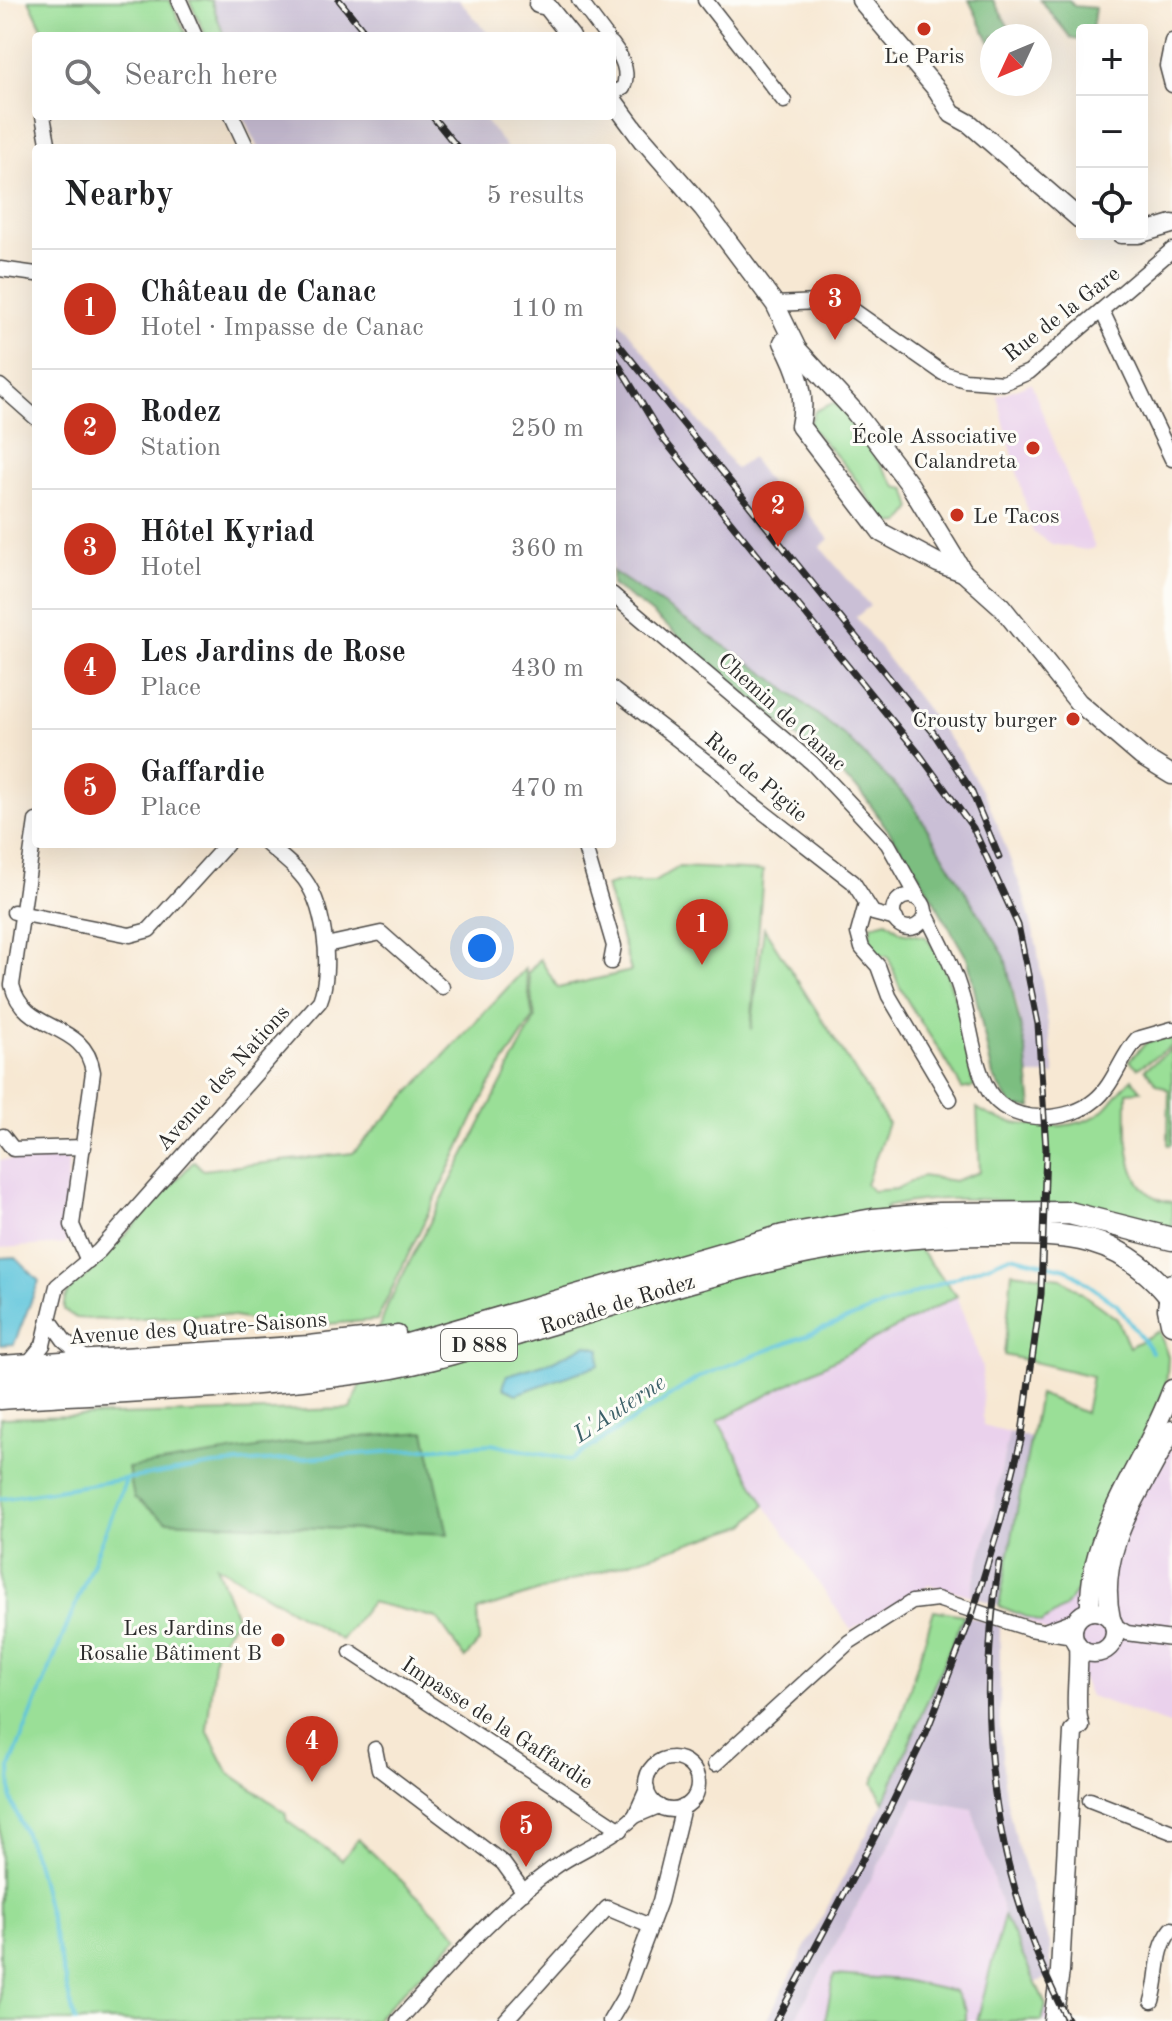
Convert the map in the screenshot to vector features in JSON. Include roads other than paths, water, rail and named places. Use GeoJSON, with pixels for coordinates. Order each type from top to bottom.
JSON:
{"type":"FeatureCollection","features":[{"type":"Feature","properties":{"kind":"main road"},"geometry":{"type":"LineString","coordinates":[[861,0],[938,91],[963,109],[970,124],[1076,216]]}},
{"type":"Feature","properties":{"kind":"main road"},"geometry":{"type":"LineString","coordinates":[[536,2],[539,14],[553,32]]}},
{"type":"Feature","properties":{"kind":"main road"},"geometry":{"type":"LineString","coordinates":[[536,2],[547,6],[568,32]]}},
{"type":"Feature","properties":{"kind":"main road"},"geometry":{"type":"LineString","coordinates":[[616,102],[674,191],[760,302],[784,343],[803,388],[805,405],[800,426],[808,438],[882,533],[938,563],[963,572]]}},
{"type":"Feature","properties":{"kind":"main road"},"geometry":{"type":"LineString","coordinates":[[637,132],[703,208],[775,304],[797,349],[854,411],[910,485],[963,572],[1001,606],[1088,711],[1141,756],[1172,775]]}},
{"type":"Feature","properties":{"kind":"main road"},"geometry":{"type":"LineString","coordinates":[[1148,232],[1172,224]]}},
{"type":"Feature","properties":{"kind":"main road","name":"Rocade de Rodez"},"geometry":{"type":"LineString","coordinates":[[0,1380],[324,1358],[404,1346],[783,1236],[873,1220],[939,1214],[1069,1213],[1172,1239]]}},
{"type":"Feature","properties":{"kind":"main road","name":"Rocade de Rodez"},"geometry":{"type":"LineString","coordinates":[[0,1398],[376,1370],[443,1356],[732,1268],[860,1241],[975,1234],[1077,1238],[1122,1252],[1136,1260],[1170,1290]]}},
{"type":"Feature","properties":{"kind":"main road"},"geometry":{"type":"LineString","coordinates":[[398,1333],[659,1262],[694,1260]]}},
{"type":"Feature","properties":{"kind":"main road"},"geometry":{"type":"LineString","coordinates":[[1170,1290],[1172,1323]]}},
{"type":"Feature","properties":{"kind":"main road"},"geometry":{"type":"LineString","coordinates":[[1053,2021],[1060,1971],[1074,1723],[1080,1679],[1079,1628],[1099,1549],[1119,1494],[1172,1389]]}},
{"type":"Feature","properties":{"kind":"main road"},"geometry":{"type":"LineString","coordinates":[[1080,1679],[1097,1653],[1108,1648],[1116,1629],[1105,1593],[1113,1549],[1124,1518],[1172,1430]]}},
{"type":"Feature","properties":{"kind":"main road"},"geometry":{"type":"LineString","coordinates":[[1079,1628],[1101,1612],[1116,1629]]}},
{"type":"Feature","properties":{"kind":"main road"},"geometry":{"type":"LineString","coordinates":[[1079,1628],[1097,1653]]}},
{"type":"Feature","properties":{"kind":"street"},"geometry":{"type":"LineString","coordinates":[[179,0],[193,32]]}},
{"type":"Feature","properties":{"kind":"street"},"geometry":{"type":"LineString","coordinates":[[579,0],[603,32]]}},
{"type":"Feature","properties":{"kind":"street"},"geometry":{"type":"LineString","coordinates":[[705,0],[784,101]]}},
{"type":"Feature","properties":{"kind":"street"},"geometry":{"type":"LineString","coordinates":[[1172,41],[1167,66],[1172,85]]}},
{"type":"Feature","properties":{"kind":"street"},"geometry":{"type":"LineString","coordinates":[[616,51],[628,79],[616,93]]}},
{"type":"Feature","properties":{"kind":"street"},"geometry":{"type":"LineString","coordinates":[[616,79],[624,66]]}},
{"type":"Feature","properties":{"kind":"street"},"geometry":{"type":"LineString","coordinates":[[44,120],[48,144]]}},
{"type":"Feature","properties":{"kind":"street"},"geometry":{"type":"LineString","coordinates":[[234,120],[245,144]]}},
{"type":"Feature","properties":{"kind":"street","name":"Rue de la Gare"},"geometry":{"type":"LineString","coordinates":[[775,304],[840,301],[943,373],[993,385],[1029,372],[1172,250]]}},
{"type":"Feature","properties":{"kind":"street"},"geometry":{"type":"LineString","coordinates":[[0,269],[32,273]]}},
{"type":"Feature","properties":{"kind":"street"},"geometry":{"type":"LineString","coordinates":[[786,326],[798,302]]}},
{"type":"Feature","properties":{"kind":"street"},"geometry":{"type":"LineString","coordinates":[[1102,311],[1172,459]]}},
{"type":"Feature","properties":{"kind":"street"},"geometry":{"type":"LineString","coordinates":[[0,386],[32,414]]}},
{"type":"Feature","properties":{"kind":"street","name":"Chemin de Canac"},"geometry":{"type":"LineString","coordinates":[[616,597],[812,763],[861,812],[909,876],[917,908]]}},
{"type":"Feature","properties":{"kind":"street","name":"Rue de Pigüe"},"geometry":{"type":"LineString","coordinates":[[616,692],[725,776],[736,791],[853,882],[866,904]]}},
{"type":"Feature","properties":{"kind":"street"},"geometry":{"type":"LineString","coordinates":[[32,841],[18,913],[12,985],[16,1002],[26,1013],[79,1041],[91,1055],[93,1072],[72,1225],[88,1261]]}},
{"type":"Feature","properties":{"kind":"street"},"geometry":{"type":"LineString","coordinates":[[18,913],[130,935],[149,930],[223,848]]}},
{"type":"Feature","properties":{"kind":"street","name":"Avenue des Nations"},"geometry":{"type":"LineString","coordinates":[[30,1361],[43,1345],[57,1286],[88,1261],[320,1001],[327,984],[326,945],[310,888],[301,874],[272,848]]}},
{"type":"Feature","properties":{"kind":"street"},"geometry":{"type":"LineString","coordinates":[[585,848],[614,946],[611,962]]}},
{"type":"Feature","properties":{"kind":"street"},"geometry":{"type":"LineString","coordinates":[[917,908],[908,927],[895,914],[866,904],[858,933],[862,948],[878,966],[889,996],[950,1099]]}},
{"type":"Feature","properties":{"kind":"street"},"geometry":{"type":"LineString","coordinates":[[895,914],[917,908]]}},
{"type":"Feature","properties":{"kind":"street"},"geometry":{"type":"LineString","coordinates":[[917,908],[936,936],[962,996],[985,1083],[1000,1104],[1017,1114],[1053,1117],[1086,1107],[1099,1098],[1137,1039],[1172,1029]]}},
{"type":"Feature","properties":{"kind":"street"},"geometry":{"type":"LineString","coordinates":[[326,945],[381,933],[442,987]]}},
{"type":"Feature","properties":{"kind":"street"},"geometry":{"type":"LineString","coordinates":[[3,1136],[13,1149],[84,1147]]}},
{"type":"Feature","properties":{"kind":"street"},"geometry":{"type":"LineString","coordinates":[[49,1319],[64,1340],[84,1357]]}},
{"type":"Feature","properties":{"kind":"street","name":"Avenue des Quatre-Saisons"},"geometry":{"type":"LineString","coordinates":[[0,1363],[309,1343],[398,1333]]}},
{"type":"Feature","properties":{"kind":"street"},"geometry":{"type":"LineString","coordinates":[[610,2021],[624,1997],[669,1871],[683,1807],[694,1798],[698,1784],[715,1764],[849,1642],[912,1602],[937,1599],[1030,1629],[1079,1628]]}},
{"type":"Feature","properties":{"kind":"street"},"geometry":{"type":"LineString","coordinates":[[1116,1629],[1172,1639]]}},
{"type":"Feature","properties":{"kind":"street","name":"Impasse de la Gaffardie"},"geometry":{"type":"LineString","coordinates":[[351,1652],[621,1830]]}},
{"type":"Feature","properties":{"kind":"street"},"geometry":{"type":"LineString","coordinates":[[375,1749],[379,1769],[503,1863],[524,1892]]}},
{"type":"Feature","properties":{"kind":"street"},"geometry":{"type":"LineString","coordinates":[[398,2021],[524,1892],[553,1868],[621,1830],[635,1816],[647,1789],[649,1772],[661,1761],[675,1758],[688,1764],[715,1764]]}},
{"type":"Feature","properties":{"kind":"street"},"geometry":{"type":"LineString","coordinates":[[688,1764],[698,1784]]}},
{"type":"Feature","properties":{"kind":"street"},"geometry":{"type":"LineString","coordinates":[[647,1789],[676,1828]]}},
{"type":"Feature","properties":{"kind":"street"},"geometry":{"type":"LineString","coordinates":[[1069,1799],[1090,1800],[1172,1832]]}},
{"type":"Feature","properties":{"kind":"street"},"geometry":{"type":"LineString","coordinates":[[635,1816],[663,1808],[683,1807]]}},
{"type":"Feature","properties":{"kind":"street"},"geometry":{"type":"LineString","coordinates":[[505,2021],[607,1908],[650,1926]]}},
{"type":"Feature","properties":{"kind":"street"},"geometry":{"type":"LineString","coordinates":[[1152,2001],[1159,1980],[1161,1942],[1172,1929]]}},
{"type":"Feature","properties":{"kind":"water"},"geometry":{"type":"Polygon","coordinates":[[[15,1257],[39,1281],[14,1344],[0,1345],[0,1258],[15,1257]]]}},
{"type":"Feature","properties":{"kind":"water"},"geometry":{"type":"Polygon","coordinates":[[[586,1345],[600,1349],[599,1365],[516,1394],[503,1388],[507,1375],[553,1361],[586,1345]]]}},
{"type":"Feature","properties":{"kind":"waterway","name":"L'Auterne"},"geometry":{"type":"LineString","coordinates":[[0,1499],[213,1465],[491,1444],[571,1460],[701,1376],[1011,1256],[1067,1269],[1117,1305],[1152,1352]]}},
{"type":"Feature","properties":{"kind":"waterway"},"geometry":{"type":"LineString","coordinates":[[75,2021],[36,1861],[11,1799],[10,1767],[126,1480]]}},
{"type":"Feature","properties":{"kind":"railway"},"geometry":{"type":"LineString","coordinates":[[339,0],[365,32]]}},
{"type":"Feature","properties":{"kind":"railway"},"geometry":{"type":"LineString","coordinates":[[435,120],[455,144]]}},
{"type":"Feature","properties":{"kind":"railway"},"geometry":{"type":"LineString","coordinates":[[616,341],[933,732],[971,790],[999,857]]}},
{"type":"Feature","properties":{"kind":"railway"},"geometry":{"type":"LineString","coordinates":[[616,361],[664,440],[920,755],[973,828],[1018,925],[1038,1024],[1046,1149],[1041,1294],[1021,1440],[1001,1520],[972,1615],[926,1733],[890,1808],[776,2021]]}},
{"type":"Feature","properties":{"kind":"railway"},"geometry":{"type":"LineString","coordinates":[[999,1562],[989,1681],[990,1739],[996,1797],[1006,1854],[1022,1911],[1042,1966],[1068,2021]]}},
{"type":"Feature","properties":{"kind":"place","name":"Le Paris"},"geometry":{"type":"Point","coordinates":[924,29]}},
{"type":"Feature","properties":{"kind":"place","name":"Hôtel Kyriad"},"geometry":{"type":"Point","coordinates":[835,340]}},
{"type":"Feature","properties":{"kind":"place","name":"École Associative Calandreta"},"geometry":{"type":"Point","coordinates":[1033,448]}},
{"type":"Feature","properties":{"kind":"place","name":"Le Tacos"},"geometry":{"type":"Point","coordinates":[957,515]}},
{"type":"Feature","properties":{"kind":"place","name":"Rodez"},"geometry":{"type":"Point","coordinates":[778,547]}},
{"type":"Feature","properties":{"kind":"place","name":"Crousty burger"},"geometry":{"type":"Point","coordinates":[1073,719]}},
{"type":"Feature","properties":{"kind":"place","name":"Château de Canac"},"geometry":{"type":"Point","coordinates":[702,965]}},
{"type":"Feature","properties":{"kind":"place","name":"Les Jardins de Rosalie Bâtiment B"},"geometry":{"type":"Point","coordinates":[278,1640]}},
{"type":"Feature","properties":{"kind":"place","name":"Les Jardins de Rose"},"geometry":{"type":"Point","coordinates":[312,1782]}},
{"type":"Feature","properties":{"kind":"place","name":"Gaffardie"},"geometry":{"type":"Point","coordinates":[526,1867]}}]}
